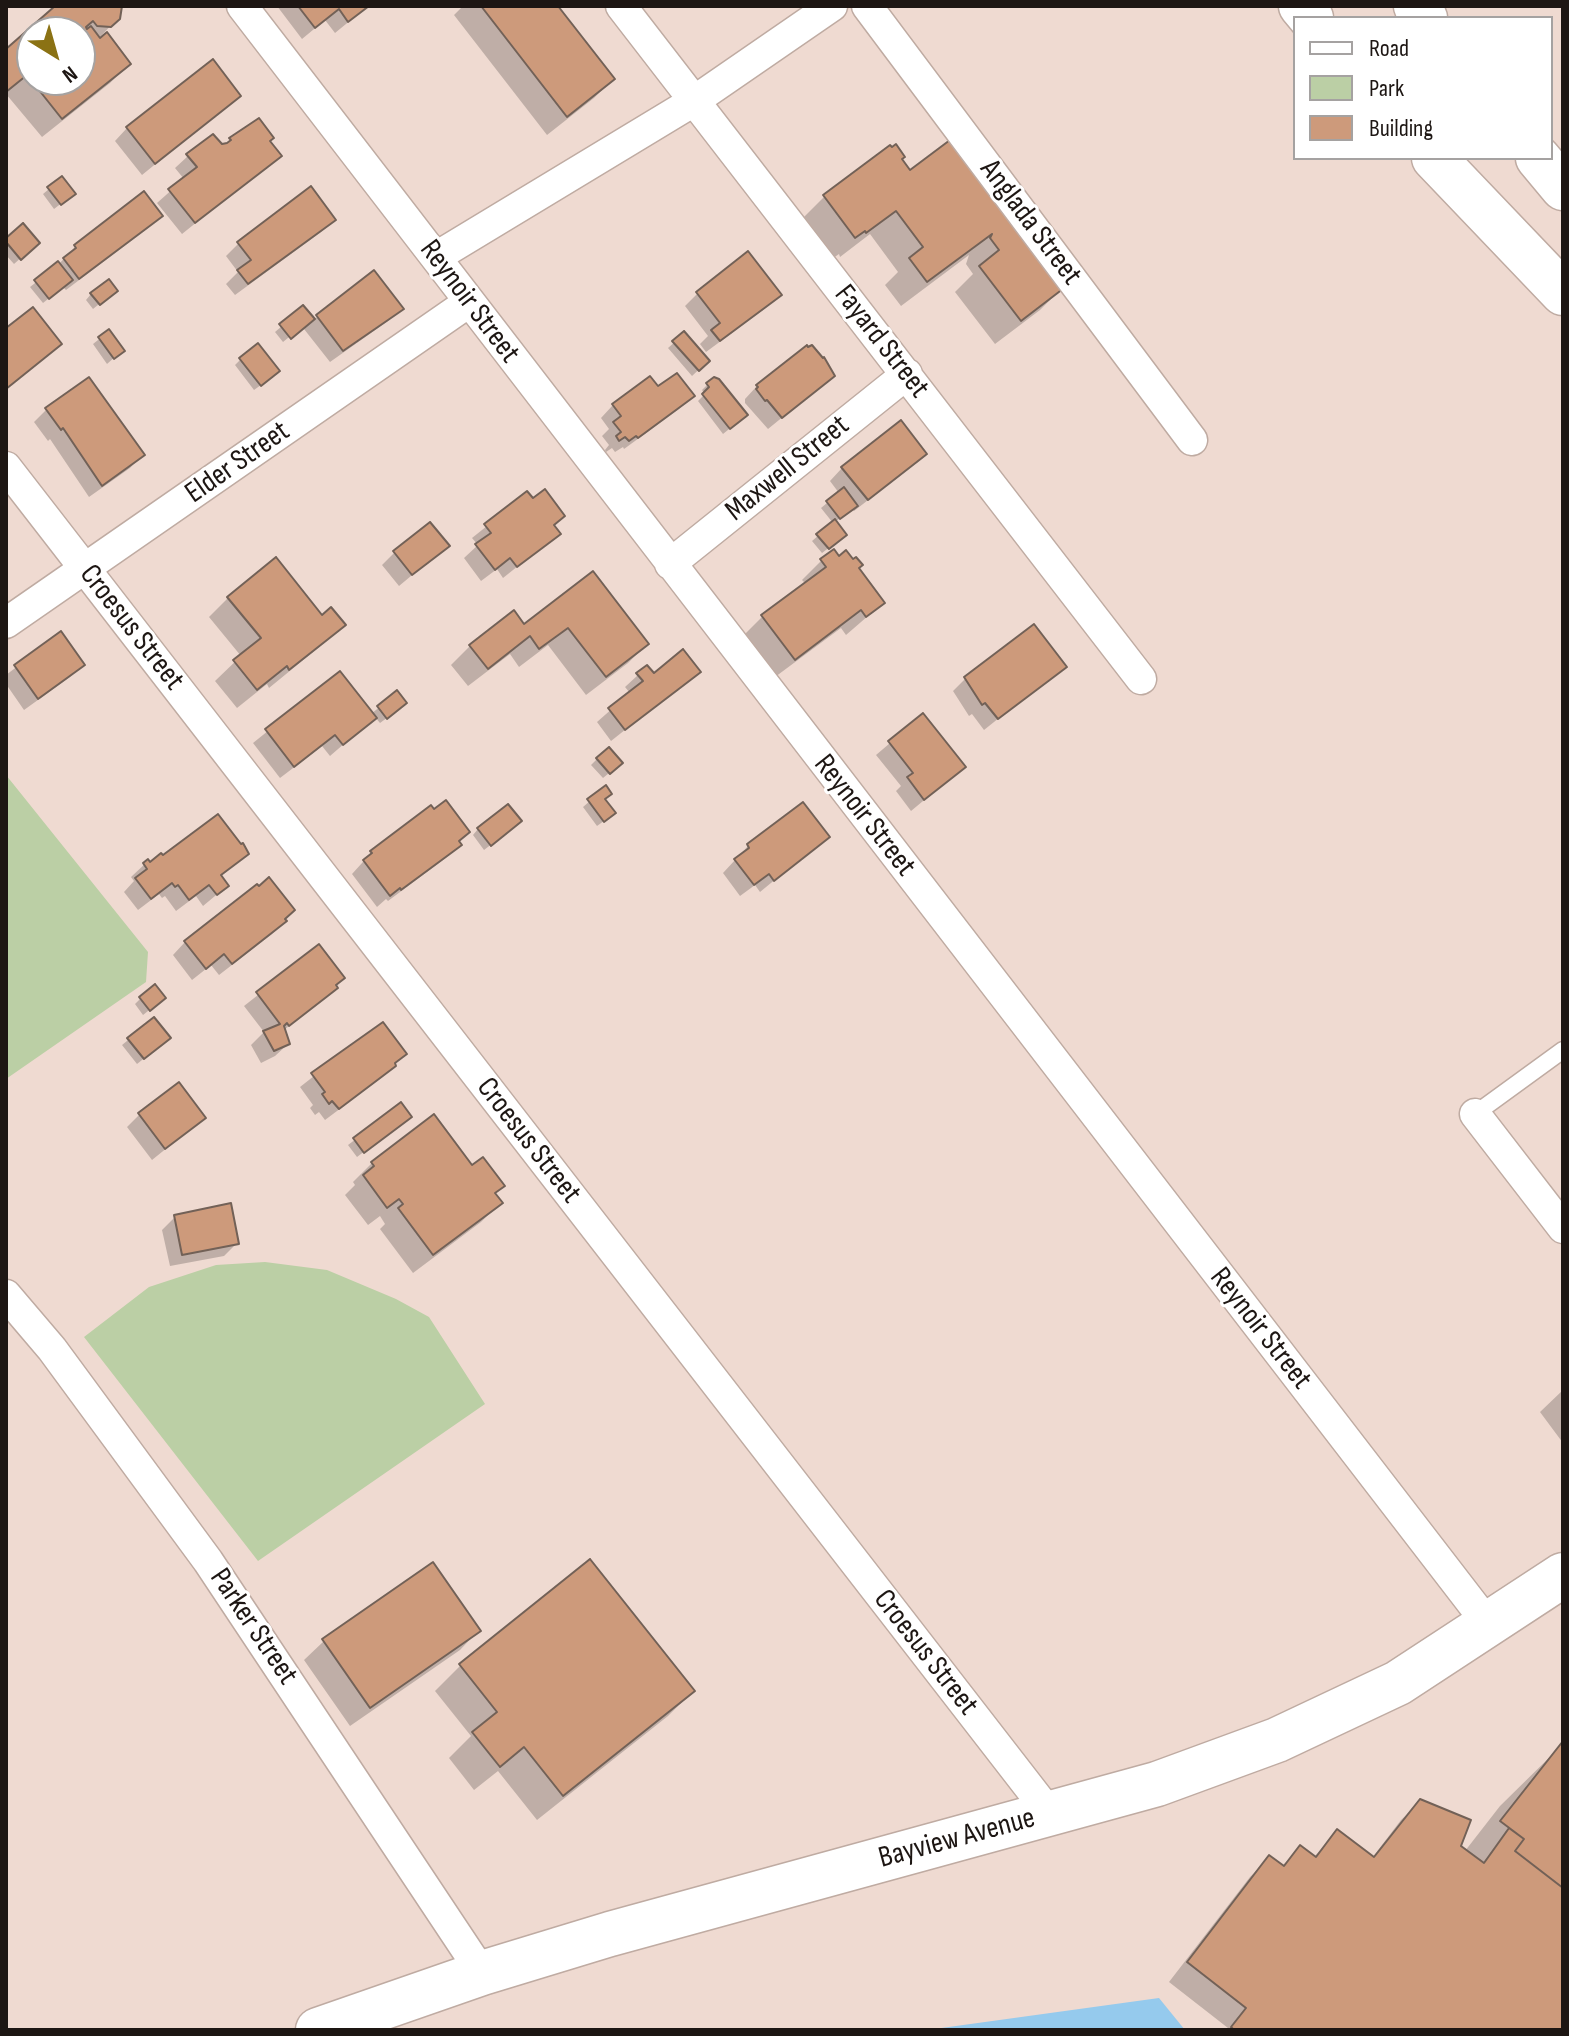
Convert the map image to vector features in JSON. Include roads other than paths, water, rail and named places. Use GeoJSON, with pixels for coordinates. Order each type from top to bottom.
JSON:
{"type":"FeatureCollection","features":[{"type":"Feature","properties":{"kind":"main road"},"geometry":{"type":"LineString","coordinates":[[1436,160],[1563,293]]}},
{"type":"Feature","properties":{"kind":"main road"},"geometry":{"type":"LineString","coordinates":[[1540,160],[1563,188]]}},
{"type":"Feature","properties":{"kind":"main road","name":"Bayview Avenue"},"geometry":{"type":"LineString","coordinates":[[318,2030],[482,1973],[610,1934],[1157,1784],[1277,1740],[1398,1683],[1563,1575]]}},
{"type":"Feature","properties":{"kind":"street","name":"Reynoir Street"},"geometry":{"type":"LineString","coordinates":[[242,6],[1488,1624]]}},
{"type":"Feature","properties":{"kind":"street","name":"Fayard Street"},"geometry":{"type":"LineString","coordinates":[[621,6],[1141,679]]}},
{"type":"Feature","properties":{"kind":"street"},"geometry":{"type":"LineString","coordinates":[[436,257],[694,101],[832,6]]}},
{"type":"Feature","properties":{"kind":"street","name":"Anglada Street"},"geometry":{"type":"LineString","coordinates":[[867,6],[1192,440]]}},
{"type":"Feature","properties":{"kind":"street","name":"Elder Street"},"geometry":{"type":"LineString","coordinates":[[6,623],[469,302]]}},
{"type":"Feature","properties":{"kind":"street","name":"Maxwell Street"},"geometry":{"type":"LineString","coordinates":[[670,564],[907,374]]}},
{"type":"Feature","properties":{"kind":"street","name":"Croesus Street"},"geometry":{"type":"LineString","coordinates":[[6,467],[1050,1814]]}},
{"type":"Feature","properties":{"kind":"street"},"geometry":{"type":"LineString","coordinates":[[1475,1114],[1563,1228]]}},
{"type":"Feature","properties":{"kind":"street","name":"Parker Street"},"geometry":{"type":"LineString","coordinates":[[6,1295],[52,1349],[208,1561],[482,1973]]}},
{"type":"Feature","properties":{"kind":"lane"},"geometry":{"type":"LineString","coordinates":[[1475,1114],[1563,1050]]}},
{"type":"Feature","properties":{"kind":"water"},"geometry":{"type":"Polygon","coordinates":[[[1159,1998],[1185,2030],[927,2030],[1159,1998]]]}}]}
